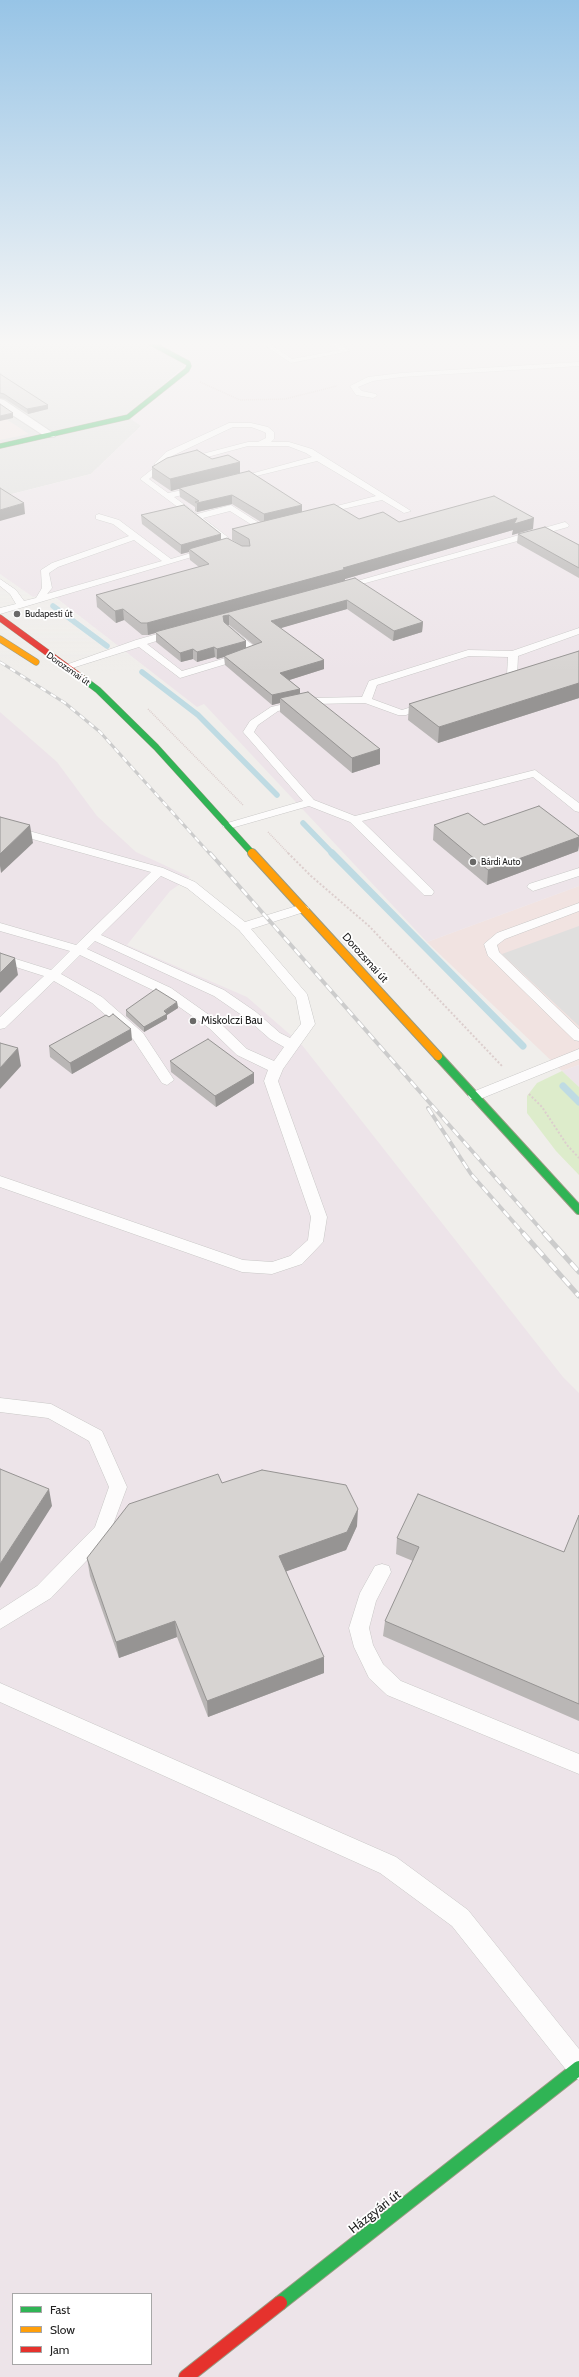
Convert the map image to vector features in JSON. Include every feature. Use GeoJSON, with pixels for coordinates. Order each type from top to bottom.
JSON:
{"type":"FeatureCollection","features":[{"type":"Feature","properties":{"kind":"main road","name":"Dorozsmai út"},"geometry":{"type":"LineString","coordinates":[[0,618],[98,690],[132,724],[228,826],[579,1210]]}},
{"type":"Feature","properties":{"kind":"main road","name":"Dorozsmai út"},"geometry":{"type":"LineString","coordinates":[[0,639],[42,666]]}},
{"type":"Feature","properties":{"kind":"main road","name":"Dorozsmai út"},"geometry":{"type":"LineString","coordinates":[[98,704],[132,724]]}},
{"type":"Feature","properties":{"kind":"main road","name":"Házgyári út"},"geometry":{"type":"LineString","coordinates":[[186,2377],[579,2068]]}},
{"type":"Feature","properties":{"kind":"lane"},"geometry":{"type":"LineString","coordinates":[[0,612],[169,562],[229,542],[144,479],[169,454],[175,451]]}},
{"type":"Feature","properties":{"kind":"lane"},"geometry":{"type":"LineString","coordinates":[[154,470],[223,451]]}},
{"type":"Feature","properties":{"kind":"lane"},"geometry":{"type":"LineString","coordinates":[[309,451],[318,458],[407,511]]}},
{"type":"Feature","properties":{"kind":"lane"},"geometry":{"type":"LineString","coordinates":[[227,481],[318,458]]}},
{"type":"Feature","properties":{"kind":"lane"},"geometry":{"type":"LineString","coordinates":[[166,496],[211,485]]}},
{"type":"Feature","properties":{"kind":"lane"},"geometry":{"type":"LineString","coordinates":[[308,516],[382,496]]}},
{"type":"Feature","properties":{"kind":"lane"},"geometry":{"type":"LineString","coordinates":[[195,517],[231,508],[267,527],[248,532]]}},
{"type":"Feature","properties":{"kind":"lane"},"geometry":{"type":"LineString","coordinates":[[99,517],[116,522],[169,562]]}},
{"type":"Feature","properties":{"kind":"lane"},"geometry":{"type":"LineString","coordinates":[[332,589],[565,525]]}},
{"type":"Feature","properties":{"kind":"lane"},"geometry":{"type":"LineString","coordinates":[[39,600],[47,588],[44,572],[55,565],[135,536]]}},
{"type":"Feature","properties":{"kind":"lane"},"geometry":{"type":"LineString","coordinates":[[0,582],[13,592],[22,606]]}},
{"type":"Feature","properties":{"kind":"lane"},"geometry":{"type":"LineString","coordinates":[[65,667],[139,642],[185,629]]}},
{"type":"Feature","properties":{"kind":"lane"},"geometry":{"type":"LineString","coordinates":[[139,642],[180,675],[256,652],[228,629]]}},
{"type":"Feature","properties":{"kind":"lane"},"geometry":{"type":"LineString","coordinates":[[366,700],[373,683],[468,653],[513,654],[579,631]]}},
{"type":"Feature","properties":{"kind":"lane"},"geometry":{"type":"LineString","coordinates":[[490,684],[512,678],[513,654]]}},
{"type":"Feature","properties":{"kind":"lane"},"geometry":{"type":"LineString","coordinates":[[428,892],[354,820],[310,802],[248,732],[254,723],[275,710],[311,701],[366,700],[402,712],[439,701]]}},
{"type":"Feature","properties":{"kind":"lane"},"geometry":{"type":"LineString","coordinates":[[354,820],[535,773],[579,809]]}},
{"type":"Feature","properties":{"kind":"lane"},"geometry":{"type":"LineString","coordinates":[[228,826],[310,802]]}},
{"type":"Feature","properties":{"kind":"lane"},"geometry":{"type":"LineString","coordinates":[[0,826],[159,871],[191,885],[243,927],[302,997],[308,1024],[276,1068],[271,1081],[319,1217],[315,1242],[296,1260],[272,1268],[242,1266],[0,1181]]}},
{"type":"Feature","properties":{"kind":"lane"},"geometry":{"type":"LineString","coordinates":[[0,1025],[159,871]]}},
{"type":"Feature","properties":{"kind":"lane"},"geometry":{"type":"LineString","coordinates":[[533,888],[579,872]]}},
{"type":"Feature","properties":{"kind":"lane"},"geometry":{"type":"LineString","coordinates":[[579,907],[501,936],[490,944],[493,953],[579,1037]]}},
{"type":"Feature","properties":{"kind":"lane"},"geometry":{"type":"LineString","coordinates":[[243,927],[303,908]]}},
{"type":"Feature","properties":{"kind":"lane"},"geometry":{"type":"LineString","coordinates":[[0,927],[79,950],[166,992],[214,1025],[242,1052],[276,1068]]}},
{"type":"Feature","properties":{"kind":"lane"},"geometry":{"type":"LineString","coordinates":[[93,936],[219,993],[251,1015],[275,1036],[292,1045]]}},
{"type":"Feature","properties":{"kind":"lane"},"geometry":{"type":"LineString","coordinates":[[0,958],[53,974],[97,1000],[138,1036],[167,1080]]}},
{"type":"Feature","properties":{"kind":"lane"},"geometry":{"type":"LineString","coordinates":[[475,1096],[516,1081],[579,1054]]}},
{"type":"Feature","properties":{"kind":"lane"},"geometry":{"type":"LineString","coordinates":[[0,1405],[51,1411],[96,1436],[118,1487],[102,1532],[44,1592],[0,1620]]}},
{"type":"Feature","properties":{"kind":"lane"},"geometry":{"type":"LineString","coordinates":[[382,1572],[367,1598],[359,1628],[364,1646],[376,1671],[394,1688],[579,1764]]}},
{"type":"Feature","properties":{"kind":"lane"},"geometry":{"type":"LineString","coordinates":[[0,1692],[388,1865],[460,1918],[579,2068]]}},
{"type":"Feature","properties":{"kind":"path"},"geometry":{"type":"LineString","coordinates":[[144,705],[166,724],[311,876],[369,926],[542,1107],[567,1145],[579,1158]]}},
{"type":"Feature","properties":{"kind":"shaded area"},"geometry":{"type":"Polygon","coordinates":[[[0,451],[115,451],[91,474],[0,497],[0,451]]]}},
{"type":"Feature","properties":{"kind":"shaded area"},"geometry":{"type":"Polygon","coordinates":[[[115,451],[579,451],[579,886],[427,942],[204,704],[197,707],[50,593],[33,597],[0,574],[0,497],[91,474],[115,451]]]}},
{"type":"Feature","properties":{"kind":"shaded area"},"geometry":{"type":"Polygon","coordinates":[[[0,712],[57,762],[97,816],[136,852],[190,877],[170,891],[127,945],[247,997],[302,1045],[563,1377],[579,1393],[579,2377],[0,2377],[0,712]]]}},
{"type":"Feature","properties":{"kind":"shaded area"},"geometry":{"type":"Polygon","coordinates":[[[579,886],[579,1065],[562,1071],[427,942],[579,886]]]}},
{"type":"Feature","properties":{"kind":"shaded area"},"geometry":{"type":"Polygon","coordinates":[[[579,926],[579,1026],[502,954],[579,926]]]}},
{"type":"Feature","properties":{"kind":"shaded area"},"geometry":{"type":"Polygon","coordinates":[[[579,1065],[579,1087],[562,1071],[579,1065]]]}},
{"type":"Feature","properties":{"kind":"green space"},"geometry":{"type":"Polygon","coordinates":[[[562,1071],[579,1087],[579,1175],[556,1151],[527,1113],[527,1096],[537,1083],[562,1071]]]}},
{"type":"Feature","properties":{"kind":"building"},"geometry":{"type":"Polygon","coordinates":[[[199,451],[212,459],[228,455],[240,462],[170,479],[152,467],[167,458],[199,451]]]}},
{"type":"Feature","properties":{"kind":"building"},"geometry":{"type":"Polygon","coordinates":[[[249,471],[302,505],[264,514],[232,495],[197,503],[195,502],[199,501],[179,488],[249,471]]]}},
{"type":"Feature","properties":{"kind":"building"},"geometry":{"type":"Polygon","coordinates":[[[0,488],[24,503],[0,510],[0,488]]]}},
{"type":"Feature","properties":{"kind":"building"},"geometry":{"type":"Polygon","coordinates":[[[494,496],[534,518],[514,524],[517,518],[343,568],[346,569],[147,623],[141,623],[123,609],[115,611],[96,595],[209,564],[189,549],[227,538],[242,546],[250,546],[249,539],[232,529],[334,504],[359,519],[383,512],[399,522],[494,496]]]}},
{"type":"Feature","properties":{"kind":"building"},"geometry":{"type":"Polygon","coordinates":[[[184,505],[221,534],[181,545],[141,515],[184,505]]]}},
{"type":"Feature","properties":{"kind":"building"},"geometry":{"type":"Polygon","coordinates":[[[545,527],[579,545],[579,568],[518,534],[545,527]]]}},
{"type":"Feature","properties":{"kind":"building"},"geometry":{"type":"Polygon","coordinates":[[[355,578],[423,622],[394,631],[347,600],[271,621],[324,660],[280,673],[300,689],[272,695],[224,656],[262,642],[229,615],[223,616],[224,622],[246,641],[217,649],[214,647],[197,652],[193,649],[180,653],[155,632],[355,578]]]}},
{"type":"Feature","properties":{"kind":"building"},"geometry":{"type":"Polygon","coordinates":[[[579,651],[579,683],[439,727],[409,704],[579,651]]]}},
{"type":"Feature","properties":{"kind":"building"},"geometry":{"type":"Polygon","coordinates":[[[308,692],[380,749],[352,758],[280,698],[308,692]]]}},
{"type":"Feature","properties":{"kind":"building"},"geometry":{"type":"Polygon","coordinates":[[[539,806],[579,837],[488,870],[434,825],[468,813],[484,825],[539,806]]]}},
{"type":"Feature","properties":{"kind":"building"},"geometry":{"type":"Polygon","coordinates":[[[0,817],[30,825],[0,854],[0,817]]]}},
{"type":"Feature","properties":{"kind":"building"},"geometry":{"type":"Polygon","coordinates":[[[0,953],[15,958],[0,973],[0,953]]]}},
{"type":"Feature","properties":{"kind":"building"},"geometry":{"type":"Polygon","coordinates":[[[156,989],[177,1002],[164,1011],[167,1014],[144,1027],[126,1010],[156,989]]]}},
{"type":"Feature","properties":{"kind":"building"},"geometry":{"type":"Polygon","coordinates":[[[113,1014],[131,1029],[70,1063],[49,1046],[106,1015],[109,1017],[113,1014]]]}},
{"type":"Feature","properties":{"kind":"building"},"geometry":{"type":"Polygon","coordinates":[[[208,1039],[254,1073],[215,1096],[170,1061],[208,1039]]]}},
{"type":"Feature","properties":{"kind":"building"},"geometry":{"type":"Polygon","coordinates":[[[0,1043],[18,1048],[0,1068],[0,1043]]]}},
{"type":"Feature","properties":{"kind":"building"},"geometry":{"type":"Polygon","coordinates":[[[0,1469],[49,1489],[0,1564],[0,1469]]]}},
{"type":"Feature","properties":{"kind":"building"},"geometry":{"type":"Polygon","coordinates":[[[262,1470],[346,1485],[358,1509],[347,1532],[279,1556],[324,1657],[207,1701],[175,1621],[116,1642],[87,1558],[129,1504],[218,1474],[222,1483],[262,1470]]]}},
{"type":"Feature","properties":{"kind":"building"},"geometry":{"type":"Polygon","coordinates":[[[418,1494],[564,1552],[579,1515],[579,1704],[385,1621],[419,1547],[397,1538],[418,1494]]]}},
{"type":"Feature","properties":{"kind":"waterway"},"geometry":{"type":"LineString","coordinates":[[53,606],[107,646]]}},
{"type":"Feature","properties":{"kind":"waterway"},"geometry":{"type":"LineString","coordinates":[[142,672],[198,715],[277,795]]}},
{"type":"Feature","properties":{"kind":"waterway"},"geometry":{"type":"LineString","coordinates":[[303,823],[333,854]]}},
{"type":"Feature","properties":{"kind":"waterway"},"geometry":{"type":"LineString","coordinates":[[332,853],[523,1046]]}},
{"type":"Feature","properties":{"kind":"waterway"},"geometry":{"type":"LineString","coordinates":[[563,1086],[579,1102]]}},
{"type":"Feature","properties":{"kind":"railway"},"geometry":{"type":"LineString","coordinates":[[0,662],[65,703],[100,732],[210,854]]}},
{"type":"Feature","properties":{"kind":"railway"},"geometry":{"type":"LineString","coordinates":[[210,853],[545,1234]]}},
{"type":"Feature","properties":{"kind":"railway"},"geometry":{"type":"LineString","coordinates":[[428,1108],[471,1174],[524,1234]]}},
{"type":"Feature","properties":{"kind":"railway"},"geometry":{"type":"LineString","coordinates":[[523,1233],[579,1296]]}},
{"type":"Feature","properties":{"kind":"railway"},"geometry":{"type":"LineString","coordinates":[[544,1233],[579,1272]]}},
{"type":"Feature","properties":{"kind":"traffic: fast"},"geometry":{"type":"LineString","coordinates":[[82,678],[98,690],[156,747],[252,853]]}},
{"type":"Feature","properties":{"kind":"traffic: fast"},"geometry":{"type":"LineString","coordinates":[[438,1056],[579,1210]]}},
{"type":"Feature","properties":{"kind":"traffic: fast"},"geometry":{"type":"LineString","coordinates":[[280,2303],[579,2068]]}},
{"type":"Feature","properties":{"kind":"traffic: slow"},"geometry":{"type":"LineString","coordinates":[[0,639],[36,662]]}},
{"type":"Feature","properties":{"kind":"traffic: slow"},"geometry":{"type":"LineString","coordinates":[[252,853],[438,1056]]}},
{"type":"Feature","properties":{"kind":"traffic: jam"},"geometry":{"type":"LineString","coordinates":[[0,618],[82,678]]}},
{"type":"Feature","properties":{"kind":"traffic: jam"},"geometry":{"type":"LineString","coordinates":[[186,2377],[280,2303]]}},
{"type":"Feature","properties":{"kind":"place","name":"Budapesti út"},"geometry":{"type":"Point","coordinates":[17,614]}},
{"type":"Feature","properties":{"kind":"place","name":"Bárdi Auto"},"geometry":{"type":"Point","coordinates":[473,862]}},
{"type":"Feature","properties":{"kind":"place","name":"Miskolczi Bau"},"geometry":{"type":"Point","coordinates":[193,1021]}}]}
